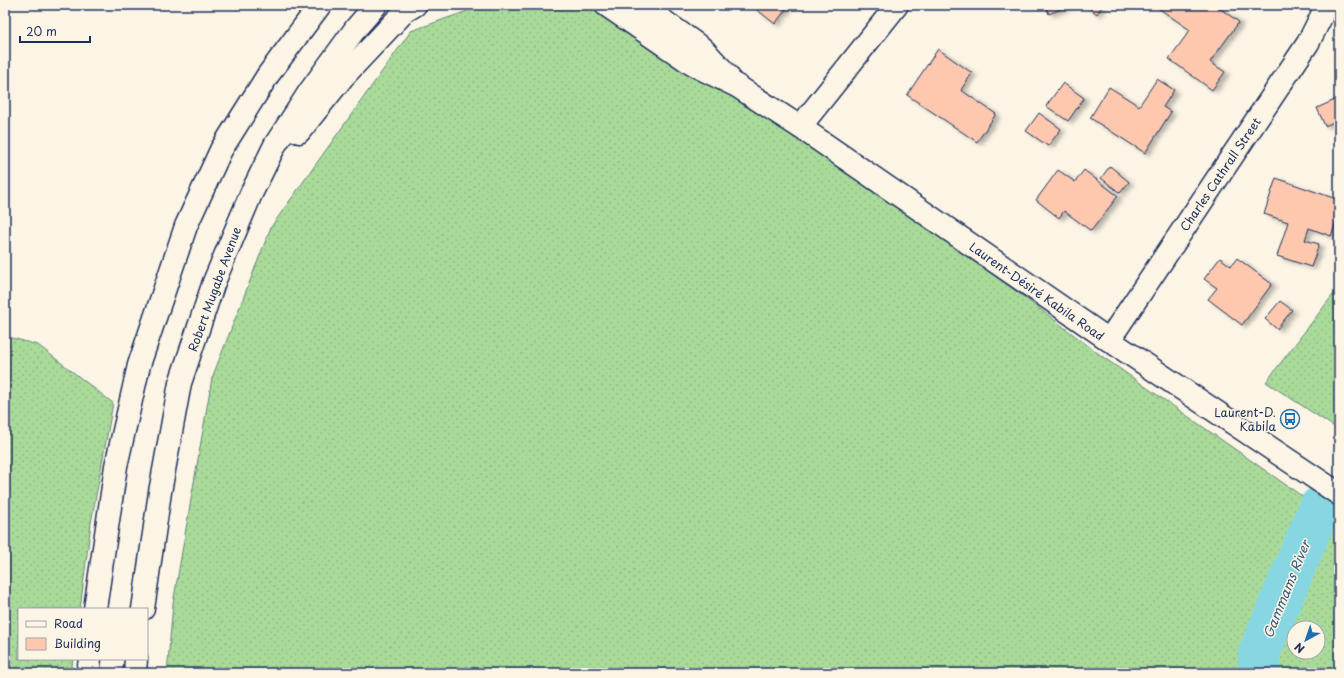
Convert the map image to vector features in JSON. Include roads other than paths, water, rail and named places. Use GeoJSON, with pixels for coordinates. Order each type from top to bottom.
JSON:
{"type":"FeatureCollection","features":[{"type":"Feature","properties":{"kind":"main road"},"geometry":{"type":"LineString","coordinates":[[268,75],[301,5]]}},
{"type":"Feature","properties":{"kind":"main road"},"geometry":{"type":"LineString","coordinates":[[95,608],[116,466],[139,365],[186,226],[221,150],[268,75],[320,5]]}},
{"type":"Feature","properties":{"kind":"main road","name":"Robert Mugabe Avenue"},"geometry":{"type":"LineString","coordinates":[[143,608],[160,492],[180,383],[214,282],[251,194],[275,145],[310,91],[356,28],[376,5]]}},
{"type":"Feature","properties":{"kind":"main road"},"geometry":{"type":"LineString","coordinates":[[251,194],[343,76],[405,11],[415,5]]}},
{"type":"Feature","properties":{"kind":"main road","name":"Laurent-Désiré Kabila Road"},"geometry":{"type":"LineString","coordinates":[[606,5],[692,64],[737,86],[800,127],[1109,340],[1339,494]]}},
{"type":"Feature","properties":{"kind":"main road","name":"Laurent-Désiré Kabila Road"},"geometry":{"type":"LineString","coordinates":[[641,5],[703,50],[737,86]]}},
{"type":"Feature","properties":{"kind":"main road"},"geometry":{"type":"LineString","coordinates":[[800,127],[897,5]]}},
{"type":"Feature","properties":{"kind":"main road","name":"Charles Cathrall Street"},"geometry":{"type":"LineString","coordinates":[[1109,340],[1308,43],[1327,5]]}},
{"type":"Feature","properties":{"kind":"main road"},"geometry":{"type":"LineString","coordinates":[[88,673],[90,660]]}},
{"type":"Feature","properties":{"kind":"main road"},"geometry":{"type":"LineString","coordinates":[[135,673],[136,660]]}},
{"type":"Feature","properties":{"kind":"waterway","name":"Gammams River"},"geometry":{"type":"LineString","coordinates":[[1259,673],[1259,653],[1320,507]]}},
{"type":"Feature","properties":{"kind":"place","name":"Laurent-D. Kabila"},"geometry":{"type":"Point","coordinates":[1290,419]}}]}
